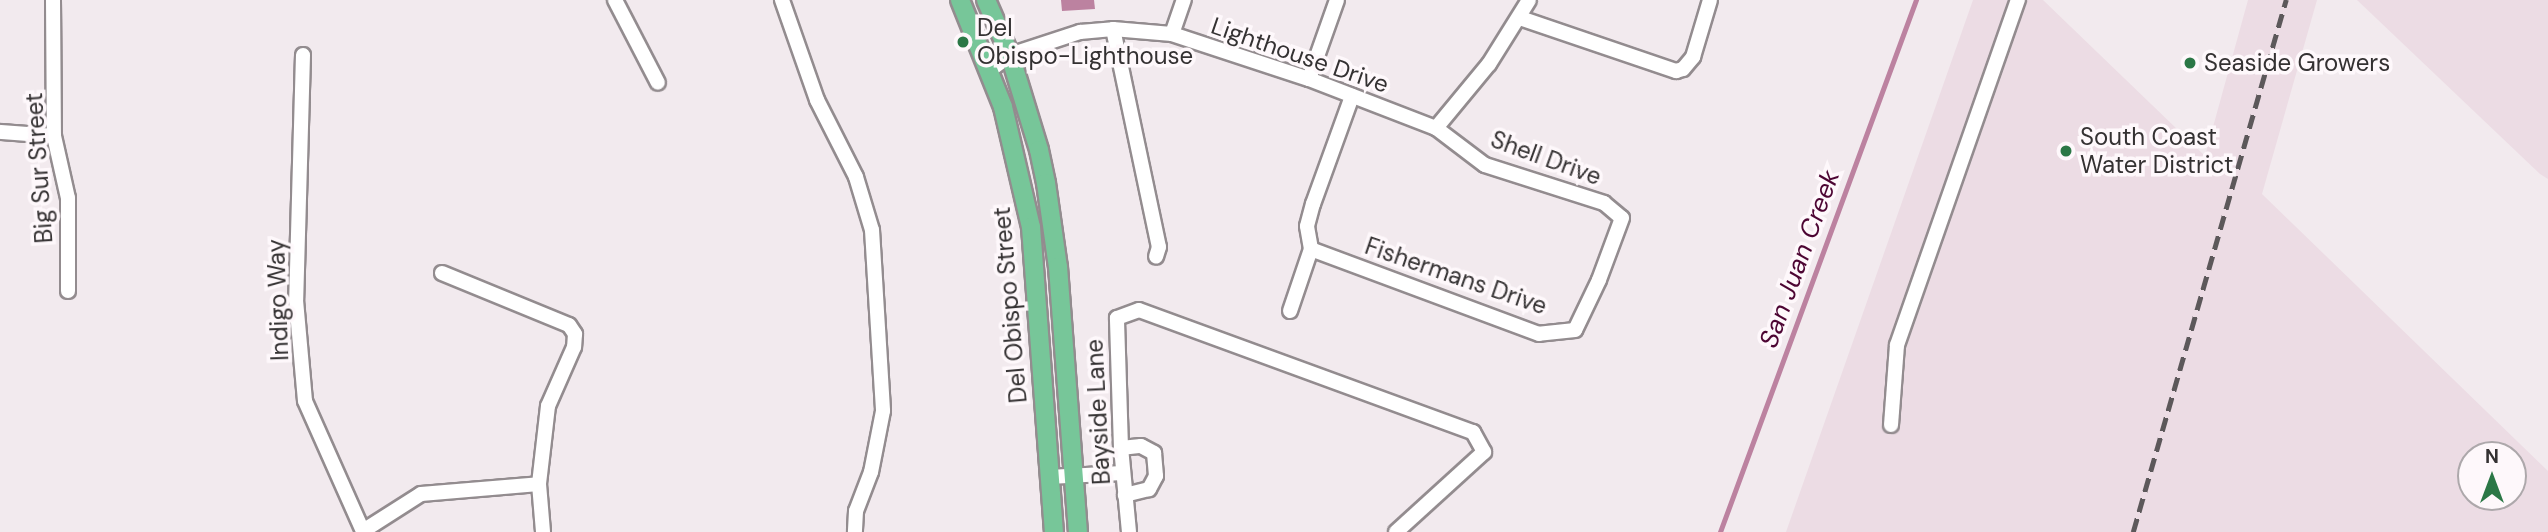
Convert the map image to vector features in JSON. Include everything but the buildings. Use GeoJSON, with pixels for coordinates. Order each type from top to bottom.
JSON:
{"type":"FeatureCollection","features":[{"type":"Feature","properties":{"kind":"main road","name":"Del Obispo Street"},"geometry":{"type":"LineString","coordinates":[[960,0],[1003,107],[1031,227],[1054,532]]}},
{"type":"Feature","properties":{"kind":"main road","name":"Del Obispo Street"},"geometry":{"type":"LineString","coordinates":[[986,0],[1010,55],[1039,150],[1053,223],[1078,532]]}},
{"type":"Feature","properties":{"kind":"street","name":"Big Sur Street"},"geometry":{"type":"LineString","coordinates":[[53,0],[54,135],[68,198],[68,291]]}},
{"type":"Feature","properties":{"kind":"street"},"geometry":{"type":"LineString","coordinates":[[615,0],[658,83]]}},
{"type":"Feature","properties":{"kind":"street"},"geometry":{"type":"LineString","coordinates":[[782,0],[817,100],[856,177],[872,230],[883,411],[871,472],[856,511],[855,532]]}},
{"type":"Feature","properties":{"kind":"street"},"geometry":{"type":"LineString","coordinates":[[1172,34],[1184,0]]}},
{"type":"Feature","properties":{"kind":"street"},"geometry":{"type":"LineString","coordinates":[[1309,79],[1337,0]]}},
{"type":"Feature","properties":{"kind":"street"},"geometry":{"type":"LineString","coordinates":[[1436,128],[1489,64],[1529,0]]}},
{"type":"Feature","properties":{"kind":"street"},"geometry":{"type":"LineString","coordinates":[[1520,18],[1676,71],[1683,69],[1693,57],[1710,0]]}},
{"type":"Feature","properties":{"kind":"street"},"geometry":{"type":"LineString","coordinates":[[1891,425],[1897,345],[2018,0]]}},
{"type":"Feature","properties":{"kind":"street"},"geometry":{"type":"LineString","coordinates":[[1113,29],[1159,247],[1156,257]]}},
{"type":"Feature","properties":{"kind":"street","name":"Lighthouse Drive"},"geometry":{"type":"LineString","coordinates":[[989,71],[1010,55],[1080,32],[1113,29],[1172,34],[1309,79],[1436,128]]}},
{"type":"Feature","properties":{"kind":"street","name":"Indigo Way"},"geometry":{"type":"LineString","coordinates":[[303,55],[296,300],[305,401],[363,532]]}},
{"type":"Feature","properties":{"kind":"street"},"geometry":{"type":"LineString","coordinates":[[1290,311],[1311,249],[1307,226],[1313,204],[1352,96]]}},
{"type":"Feature","properties":{"kind":"street","name":"Shell Drive"},"geometry":{"type":"LineString","coordinates":[[1436,128],[1485,165],[1604,203],[1622,218],[1599,280]]}},
{"type":"Feature","properties":{"kind":"street"},"geometry":{"type":"LineString","coordinates":[[0,132],[54,135]]}},
{"type":"Feature","properties":{"kind":"street","name":"Fishermans Drive"},"geometry":{"type":"LineString","coordinates":[[1311,249],[1539,334],[1575,330],[1599,280]]}},
{"type":"Feature","properties":{"kind":"street"},"geometry":{"type":"LineString","coordinates":[[442,273],[569,324],[575,334],[573,347],[548,406],[539,484],[543,532]]}},
{"type":"Feature","properties":{"kind":"street","name":"Bayside Lane"},"geometry":{"type":"LineString","coordinates":[[1129,532],[1122,473],[1117,318],[1139,310],[1473,432],[1483,453],[1396,532]]}},
{"type":"Feature","properties":{"kind":"street"},"geometry":{"type":"LineString","coordinates":[[1121,448],[1141,446],[1154,453],[1156,476],[1149,489],[1125,495]]}},
{"type":"Feature","properties":{"kind":"street"},"geometry":{"type":"LineString","coordinates":[[1049,478],[1122,473]]}},
{"type":"Feature","properties":{"kind":"street"},"geometry":{"type":"LineString","coordinates":[[363,532],[421,494],[539,484]]}},
{"type":"Feature","properties":{"kind":"shaded area"},"geometry":{"type":"Polygon","coordinates":[[[1061,0],[1094,0],[1095,9],[1062,11],[1061,0]]]}},
{"type":"Feature","properties":{"kind":"shaded area"},"geometry":{"type":"Polygon","coordinates":[[[1973,0],[2043,0],[2205,156],[2248,0],[2317,0],[2262,194],[2517,441],[2457,441],[2457,511],[2527,511],[2527,451],[2548,471],[2548,532],[1786,532],[1973,0]]]}},
{"type":"Feature","properties":{"kind":"shaded area"},"geometry":{"type":"Polygon","coordinates":[[[2357,0],[2548,0],[2548,179],[2540,174],[2357,0]]]}},
{"type":"Feature","properties":{"kind":"waterway","name":"San Juan Creek"},"geometry":{"type":"LineString","coordinates":[[1720,532],[1916,0]]}},
{"type":"Feature","properties":{"kind":"railway"},"geometry":{"type":"LineString","coordinates":[[2133,532],[2286,0]]}},
{"type":"Feature","properties":{"kind":"place","name":"Del Obispo-Lighthouse"},"geometry":{"type":"Point","coordinates":[963,42]}},
{"type":"Feature","properties":{"kind":"place","name":"Seaside Growers"},"geometry":{"type":"Point","coordinates":[2190,63]}},
{"type":"Feature","properties":{"kind":"place","name":"South Coast Water District"},"geometry":{"type":"Point","coordinates":[2066,151]}}]}
